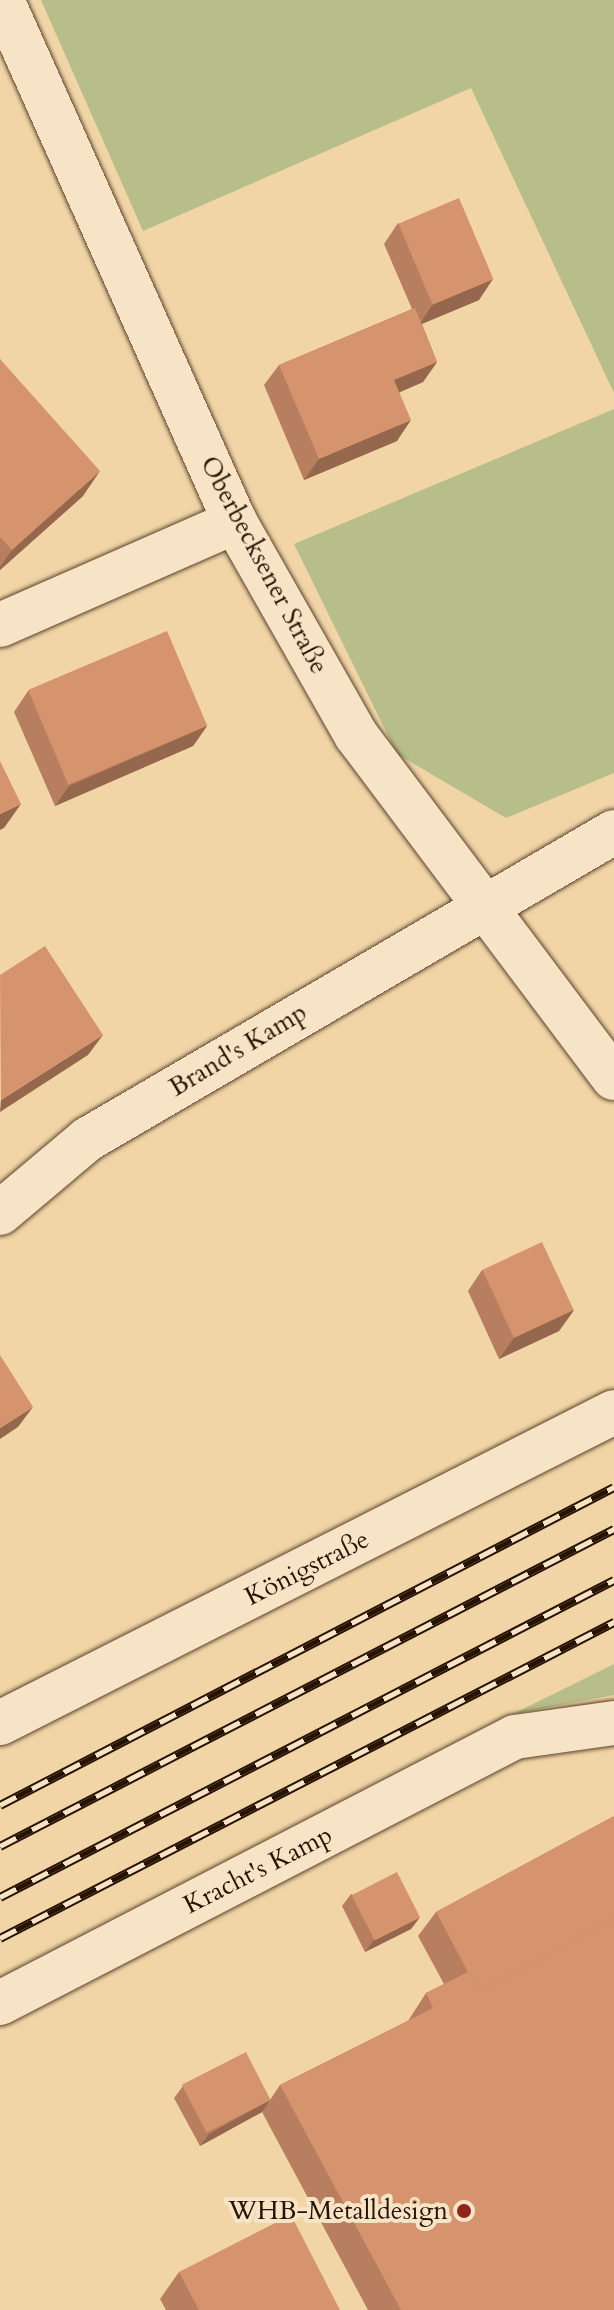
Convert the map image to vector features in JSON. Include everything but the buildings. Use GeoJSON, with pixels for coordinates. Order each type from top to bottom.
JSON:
{"type":"FeatureCollection","features":[{"type":"Feature","properties":{"kind":"street","name":"Oberbecksener Straße"},"geometry":{"type":"LineString","coordinates":[[2,0],[235,522],[356,735],[487,903],[614,1078]]}},
{"type":"Feature","properties":{"kind":"street"},"geometry":{"type":"LineString","coordinates":[[0,625],[235,522]]}},
{"type":"Feature","properties":{"kind":"street"},"geometry":{"type":"LineString","coordinates":[[487,903],[614,832]]}},
{"type":"Feature","properties":{"kind":"street","name":"Brand's Kamp"},"geometry":{"type":"LineString","coordinates":[[0,1213],[88,1139],[487,903]]}},
{"type":"Feature","properties":{"kind":"street","name":"Königstraße"},"geometry":{"type":"LineString","coordinates":[[0,1723],[614,1412]]}},
{"type":"Feature","properties":{"kind":"street","name":"Kracht's Kamp"},"geometry":{"type":"LineString","coordinates":[[0,2003],[515,1737],[614,1723]]}},
{"type":"Feature","properties":{"kind":"green space"},"geometry":{"type":"Polygon","coordinates":[[[41,0],[614,0],[614,393],[471,88],[143,231],[41,0]]]}},
{"type":"Feature","properties":{"kind":"green space"},"geometry":{"type":"Polygon","coordinates":[[[614,409],[614,773],[506,818],[397,754],[294,544],[614,409]]]}},
{"type":"Feature","properties":{"kind":"green space"},"geometry":{"type":"Polygon","coordinates":[[[614,1664],[614,1695],[513,1714],[614,1664]]]}},
{"type":"Feature","properties":{"kind":"railway"},"geometry":{"type":"LineString","coordinates":[[0,1805],[614,1487]]}},
{"type":"Feature","properties":{"kind":"railway"},"geometry":{"type":"LineString","coordinates":[[0,1846],[614,1529]]}},
{"type":"Feature","properties":{"kind":"railway"},"geometry":{"type":"LineString","coordinates":[[0,1897],[614,1580]]}},
{"type":"Feature","properties":{"kind":"railway"},"geometry":{"type":"LineString","coordinates":[[0,1938],[614,1622]]}},
{"type":"Feature","properties":{"kind":"place","name":"WHB-Metalldesign"},"geometry":{"type":"Point","coordinates":[464,2211]}}]}
